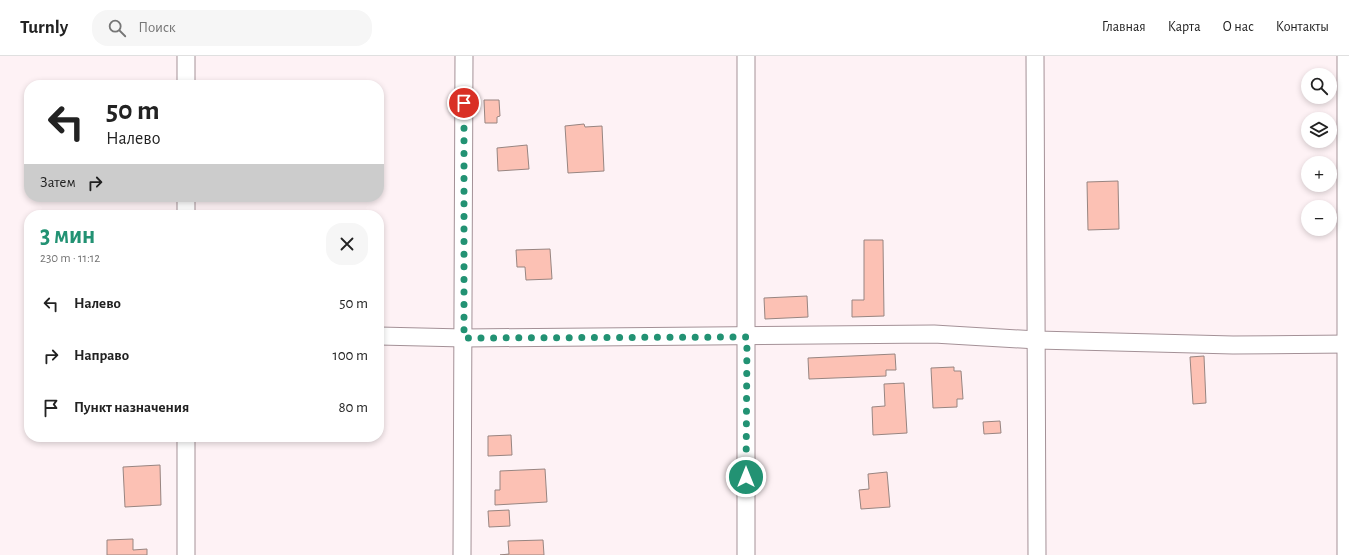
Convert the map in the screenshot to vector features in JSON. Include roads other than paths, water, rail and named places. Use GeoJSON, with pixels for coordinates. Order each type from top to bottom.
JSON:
{"type":"FeatureCollection","features":[{"type":"Feature","properties":{"kind":"street"},"geometry":{"type":"LineString","coordinates":[[186,56],[186,80]]}},
{"type":"Feature","properties":{"kind":"street"},"geometry":{"type":"LineString","coordinates":[[462,555],[464,56]]}},
{"type":"Feature","properties":{"kind":"street"},"geometry":{"type":"LineString","coordinates":[[746,56],[746,555]]}},
{"type":"Feature","properties":{"kind":"street"},"geometry":{"type":"LineString","coordinates":[[1035,56],[1037,555]]}},
{"type":"Feature","properties":{"kind":"street"},"geometry":{"type":"LineString","coordinates":[[1346,56],[1348,344],[1346,555]]}},
{"type":"Feature","properties":{"kind":"street"},"geometry":{"type":"LineString","coordinates":[[384,336],[464,338],[747,337],[934,334],[1037,340],[1233,344],[1348,344]]}},
{"type":"Feature","properties":{"kind":"street"},"geometry":{"type":"LineString","coordinates":[[186,442],[186,555]]}}]}
